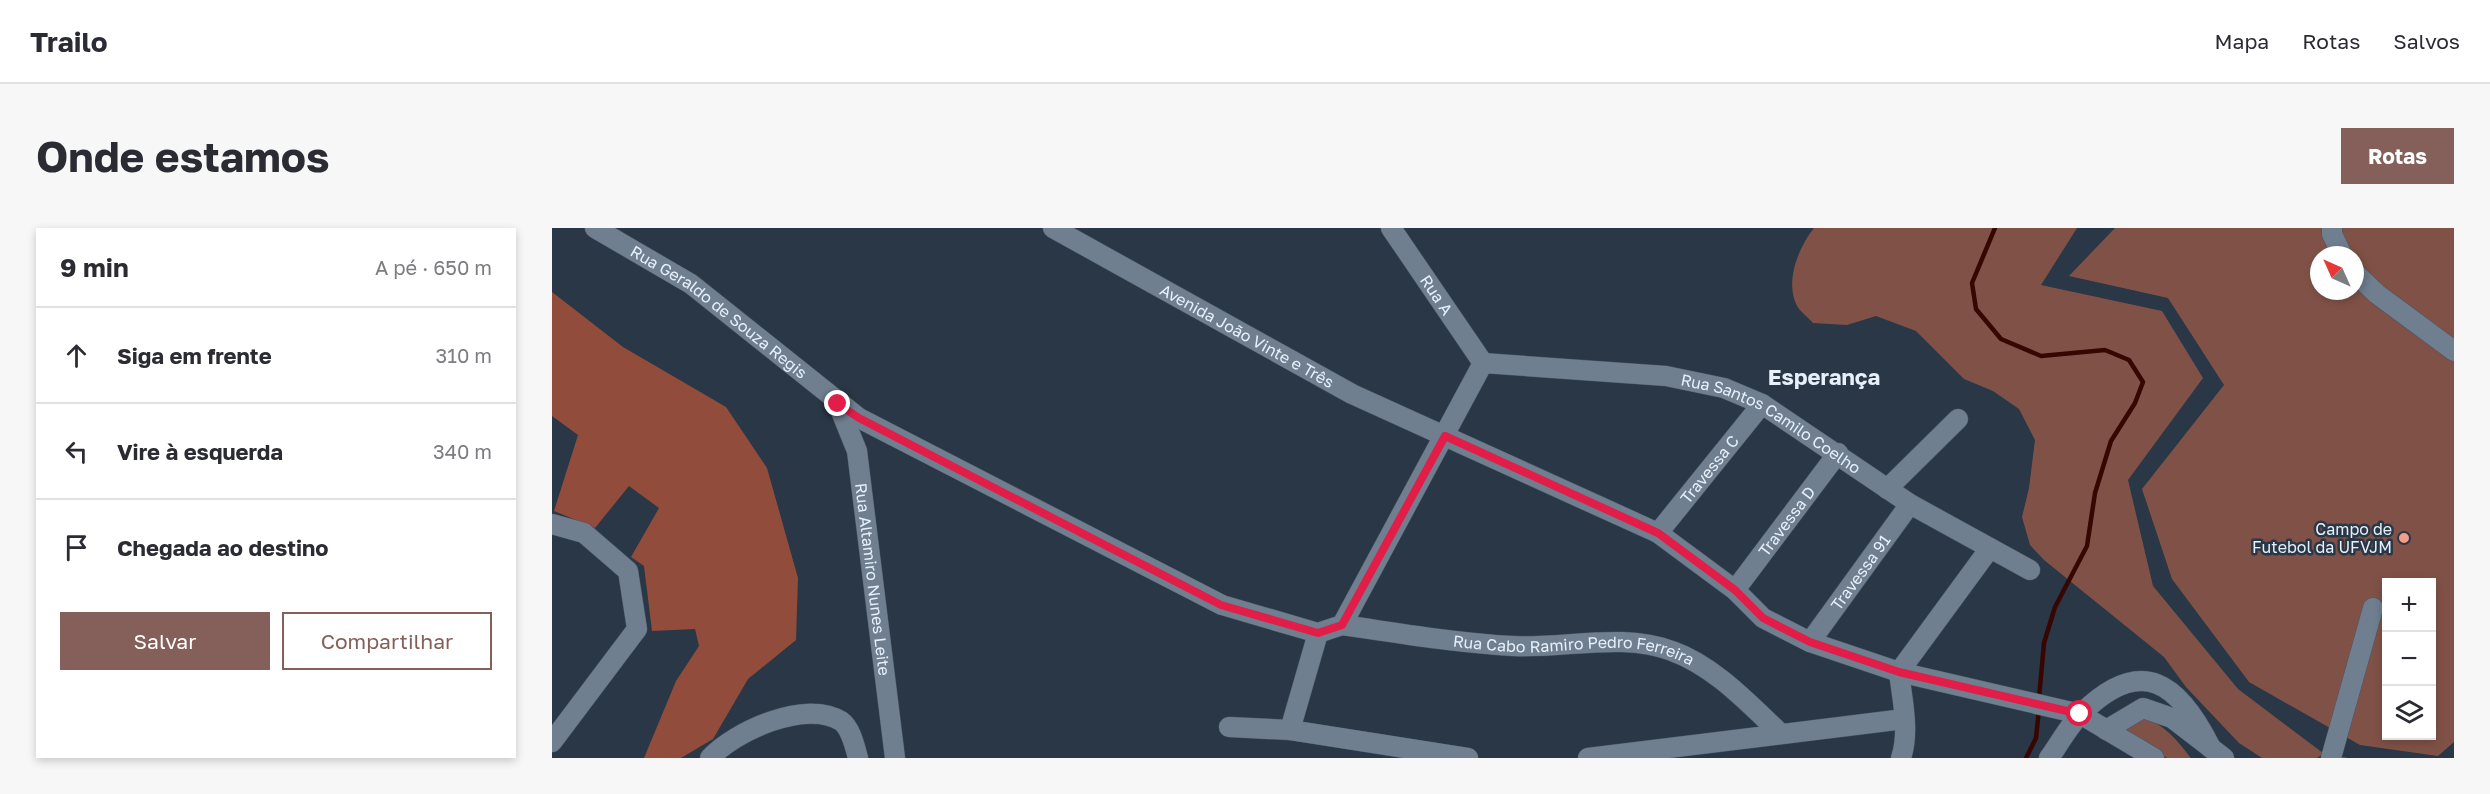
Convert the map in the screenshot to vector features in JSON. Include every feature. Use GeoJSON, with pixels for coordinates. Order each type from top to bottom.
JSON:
{"type":"FeatureCollection","features":[{"type":"Feature","properties":{"kind":"street","name":"Rua Geraldo de Souza Regis"},"geometry":{"type":"LineString","coordinates":[[595,228],[690,284],[838,404]]}},
{"type":"Feature","properties":{"kind":"street","name":"Avenida João Vinte e Três"},"geometry":{"type":"LineString","coordinates":[[1053,228],[1352,394],[1658,533],[1735,590],[1763,618],[1810,642],[1899,672],[2080,714],[2154,758]]}},
{"type":"Feature","properties":{"kind":"street","name":"Rua A"},"geometry":{"type":"LineString","coordinates":[[1390,228],[1484,363]]}},
{"type":"Feature","properties":{"kind":"street"},"geometry":{"type":"LineString","coordinates":[[2332,228],[2332,234],[2338,246]]}},
{"type":"Feature","properties":{"kind":"street"},"geometry":{"type":"LineString","coordinates":[[2364,282],[2377,294],[2454,351]]}},
{"type":"Feature","properties":{"kind":"street"},"geometry":{"type":"LineString","coordinates":[[1342,625],[1484,363]]}},
{"type":"Feature","properties":{"kind":"street","name":"Rua Santos Camilo Coelho"},"geometry":{"type":"LineString","coordinates":[[1484,363],[1700,381],[1724,388],[1762,404],[1838,453],[1910,504],[2030,570]]}},
{"type":"Feature","properties":{"kind":"street"},"geometry":{"type":"LineString","coordinates":[[838,404],[859,418],[1221,605],[1318,633],[1290,730]]}},
{"type":"Feature","properties":{"kind":"street","name":"Rua Altamiro Nunes Leite"},"geometry":{"type":"LineString","coordinates":[[838,404],[857,450],[895,758]]}},
{"type":"Feature","properties":{"kind":"street","name":"Travessa C"},"geometry":{"type":"LineString","coordinates":[[1658,533],[1762,404]]}},
{"type":"Feature","properties":{"kind":"street"},"geometry":{"type":"LineString","coordinates":[[1887,489],[1958,419]]}},
{"type":"Feature","properties":{"kind":"street","name":"Travessa D"},"geometry":{"type":"LineString","coordinates":[[1735,590],[1838,453]]}},
{"type":"Feature","properties":{"kind":"street","name":"Travessa 91"},"geometry":{"type":"LineString","coordinates":[[1810,642],[1910,504]]}},
{"type":"Feature","properties":{"kind":"street"},"geometry":{"type":"LineString","coordinates":[[552,524],[584,533],[628,571],[637,629],[552,742]]}},
{"type":"Feature","properties":{"kind":"street"},"geometry":{"type":"LineString","coordinates":[[1901,758],[1904,747],[1904,719],[1899,672],[1990,548]]}},
{"type":"Feature","properties":{"kind":"street"},"geometry":{"type":"LineString","coordinates":[[2331,758],[2373,608]]}},
{"type":"Feature","properties":{"kind":"street","name":"Rua Cabo Ramiro Pedro Ferreira"},"geometry":{"type":"LineString","coordinates":[[1318,633],[1342,625],[1514,646],[1648,645],[1664,649],[1703,667],[1780,733]]}},
{"type":"Feature","properties":{"kind":"street"},"geometry":{"type":"LineString","coordinates":[[2049,758],[2080,714],[2102,696],[2121,685],[2139,680],[2152,680],[2169,690],[2197,720],[2217,753]]}},
{"type":"Feature","properties":{"kind":"street"},"geometry":{"type":"LineString","coordinates":[[2106,730],[2143,708],[2172,718],[2217,753]]}},
{"type":"Feature","properties":{"kind":"street"},"geometry":{"type":"LineString","coordinates":[[710,758],[720,748],[749,728],[788,718],[822,713],[842,722],[855,743],[858,758]]}},
{"type":"Feature","properties":{"kind":"street"},"geometry":{"type":"LineString","coordinates":[[1588,758],[1904,719]]}},
{"type":"Feature","properties":{"kind":"street"},"geometry":{"type":"LineString","coordinates":[[1229,727],[1290,730],[1468,758]]}},
{"type":"Feature","properties":{"kind":"shaded area"},"geometry":{"type":"Polygon","coordinates":[[[1814,228],[2077,228],[2041,285],[2162,311],[2203,378],[2128,480],[2153,586],[2238,689],[2323,753],[2348,758],[2327,758],[2323,754],[2317,758],[2262,758],[2239,743],[2186,687],[2164,657],[2044,560],[2030,545],[2022,517],[2029,488],[2035,440],[2019,409],[1993,391],[1964,379],[1916,331],[1876,316],[1847,325],[1813,323],[1799,309],[1794,299],[1792,278],[1798,256],[1814,228]]]}},
{"type":"Feature","properties":{"kind":"shaded area"},"geometry":{"type":"Polygon","coordinates":[[[2115,228],[2454,228],[2454,742],[2438,756],[2360,745],[2249,682],[2172,579],[2142,489],[2224,385],[2168,298],[2069,276],[2115,228]]]}},
{"type":"Feature","properties":{"kind":"shaded area"},"geometry":{"type":"Polygon","coordinates":[[[552,292],[623,347],[726,407],[767,468],[798,578],[796,640],[748,679],[713,739],[681,758],[644,758],[676,681],[699,646],[695,629],[652,631],[644,566],[631,557],[659,508],[629,486],[595,528],[554,511],[578,435],[552,416],[552,292]]]}},
{"type":"Feature","properties":{"kind":"shaded area"},"geometry":{"type":"Polygon","coordinates":[[[2143,717],[2164,729],[2191,758],[2167,758],[2120,730],[2143,717]]]}},
{"type":"Feature","properties":{"kind":"waterway"},"geometry":{"type":"LineString","coordinates":[[1995,228],[1972,283],[1976,309],[2001,339],[2041,356],[2105,350],[2129,360],[2143,382],[2135,403],[2111,441],[2095,493],[2087,546],[2055,607],[2044,643],[2039,698]]}},
{"type":"Feature","properties":{"kind":"waterway"},"geometry":{"type":"LineString","coordinates":[[2026,758],[2036,738],[2039,709]]}},
{"type":"Feature","properties":{"kind":"place","name":"Campo de Futebol da UFVJM"},"geometry":{"type":"Point","coordinates":[2404,538]}},
{"type":"Feature","properties":{"kind":"district","name":"Esperança"},"geometry":{"type":"Point","coordinates":[1824,377]}},
{"type":"Feature","properties":{"kind":"route"},"geometry":{"type":"LineString","coordinates":[[838,404],[859,418],[1221,605],[1318,633],[1342,625],[1445,436],[1658,533],[1735,590],[1763,618],[1810,642],[1899,672],[2080,714]]}}]}
